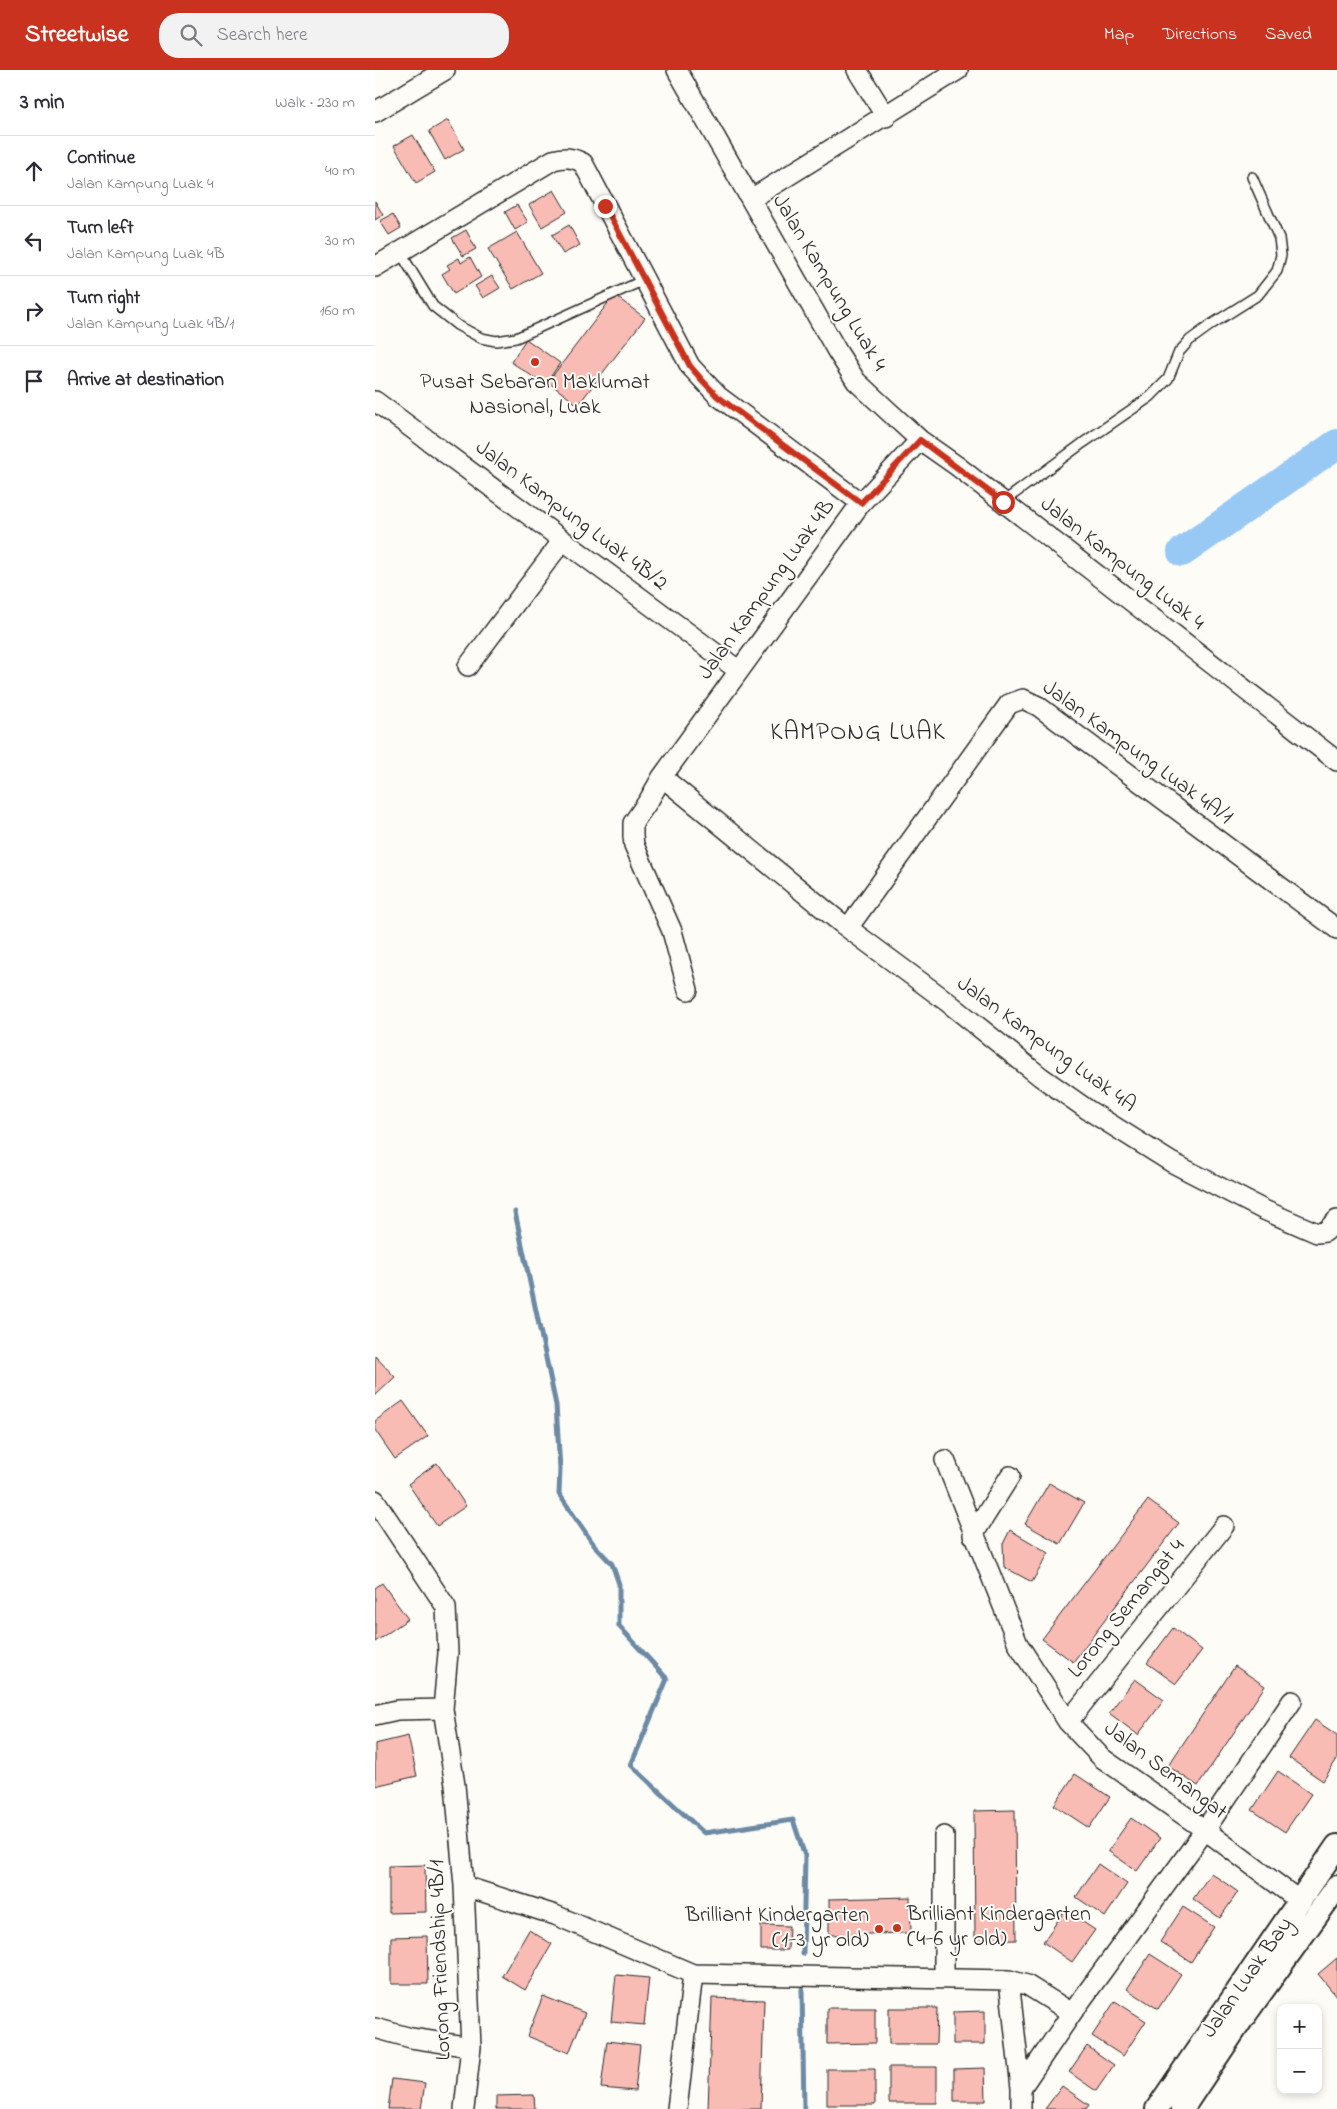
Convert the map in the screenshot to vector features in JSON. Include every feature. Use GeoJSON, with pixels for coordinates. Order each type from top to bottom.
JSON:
{"type":"FeatureCollection","features":[{"type":"Feature","properties":{"kind":"street"},"geometry":{"type":"LineString","coordinates":[[375,112],[445,70]]}},
{"type":"Feature","properties":{"kind":"street","name":"Jalan Kampung Luak 4"},"geometry":{"type":"LineString","coordinates":[[677,70],[837,351],[856,381],[920,440],[1337,761]]}},
{"type":"Feature","properties":{"kind":"street"},"geometry":{"type":"LineString","coordinates":[[857,70],[886,117]]}},
{"type":"Feature","properties":{"kind":"street"},"geometry":{"type":"LineString","coordinates":[[751,199],[959,70]]}},
{"type":"Feature","properties":{"kind":"street"},"geometry":{"type":"LineString","coordinates":[[375,267],[553,160],[566,157],[583,163],[690,366],[717,396],[861,503]]}},
{"type":"Feature","properties":{"kind":"street","name":"Jalan Kampung Luak 4B/2"},"geometry":{"type":"LineString","coordinates":[[375,401],[738,670]]}},
{"type":"Feature","properties":{"kind":"street","name":"Jalan Kampung Luak 4B"},"geometry":{"type":"LineString","coordinates":[[688,990],[672,931],[634,845],[633,823],[661,777],[861,503],[920,440]]}},
{"type":"Feature","properties":{"kind":"street"},"geometry":{"type":"LineString","coordinates":[[468,666],[563,540]]}},
{"type":"Feature","properties":{"kind":"street","name":"Jalan Kampung Luak 4A/1"},"geometry":{"type":"LineString","coordinates":[[839,921],[1009,704],[1023,699],[1038,706],[1337,929]]}},
{"type":"Feature","properties":{"kind":"street"},"geometry":{"type":"LineString","coordinates":[[661,777],[839,921]]}},
{"type":"Feature","properties":{"kind":"street","name":"Jalan Kampung Luak 4A"},"geometry":{"type":"LineString","coordinates":[[839,921],[945,1000],[1041,1077],[1088,1110],[1171,1162],[1264,1210],[1317,1233],[1325,1232],[1337,1220]]}},
{"type":"Feature","properties":{"kind":"street","name":"Jalan Semangat"},"geometry":{"type":"LineString","coordinates":[[945,1460],[973,1535],[1018,1644],[1068,1722],[1101,1758],[1205,1830],[1301,1902]]}},
{"type":"Feature","properties":{"kind":"street"},"geometry":{"type":"LineString","coordinates":[[973,1535],[1010,1476]]}},
{"type":"Feature","properties":{"kind":"street"},"geometry":{"type":"LineString","coordinates":[[375,1500],[445,1607],[448,1653],[443,1709],[397,1710],[375,1715]]}},
{"type":"Feature","properties":{"kind":"street","name":"Lorong Semangat 4"},"geometry":{"type":"LineString","coordinates":[[1068,1722],[1224,1526]]}},
{"type":"Feature","properties":{"kind":"street"},"geometry":{"type":"LineString","coordinates":[[1021,2088],[1205,1830],[1292,1701]]}},
{"type":"Feature","properties":{"kind":"street","name":"Lorong Friendship 4B/1"},"geometry":{"type":"LineString","coordinates":[[443,1709],[455,1785],[464,1886],[471,2048],[464,2109]]}},
{"type":"Feature","properties":{"kind":"street"},"geometry":{"type":"LineString","coordinates":[[944,1836],[944,1978]]}},
{"type":"Feature","properties":{"kind":"street","name":"Jalan Luak Bay"},"geometry":{"type":"LineString","coordinates":[[1157,2109],[1301,1902],[1337,1846]]}},
{"type":"Feature","properties":{"kind":"street"},"geometry":{"type":"LineString","coordinates":[[464,1886],[555,1915],[693,1974],[1009,1980],[1027,1985],[1072,2014]]}},
{"type":"Feature","properties":{"kind":"street","name":"Jalan Luak Bay"},"geometry":{"type":"LineString","coordinates":[[1182,2109],[1241,2019],[1337,1887]]}},
{"type":"Feature","properties":{"kind":"street"},"geometry":{"type":"LineString","coordinates":[[677,2109],[693,1974]]}},
{"type":"Feature","properties":{"kind":"street"},"geometry":{"type":"LineString","coordinates":[[1009,1980],[1021,2088],[1021,2109]]}},
{"type":"Feature","properties":{"kind":"street"},"geometry":{"type":"LineString","coordinates":[[375,2028],[411,2038],[471,2048]]}},
{"type":"Feature","properties":{"kind":"lane"},"geometry":{"type":"LineString","coordinates":[[1003,502],[1083,443],[1150,397],[1168,379],[1179,352],[1190,340],[1258,295],[1277,271],[1281,255],[1279,238],[1252,177]]}},
{"type":"Feature","properties":{"kind":"lane"},"geometry":{"type":"LineString","coordinates":[[400,252],[433,306],[457,325],[481,338],[497,342],[516,338],[644,280]]}},
{"type":"Feature","properties":{"kind":"building"},"geometry":{"type":"Polygon","coordinates":[[[448,120],[464,149],[445,160],[429,131],[448,120]]]}},
{"type":"Feature","properties":{"kind":"building"},"geometry":{"type":"Polygon","coordinates":[[[413,135],[435,172],[416,183],[394,146],[413,135]]]}},
{"type":"Feature","properties":{"kind":"building"},"geometry":{"type":"Polygon","coordinates":[[[554,190],[567,212],[542,227],[529,205],[554,190]]]}},
{"type":"Feature","properties":{"kind":"building"},"geometry":{"type":"Polygon","coordinates":[[[375,201],[383,215],[375,220],[375,201]]]}},
{"type":"Feature","properties":{"kind":"building"},"geometry":{"type":"Polygon","coordinates":[[[517,205],[528,222],[515,230],[505,212],[517,205]]]}},
{"type":"Feature","properties":{"kind":"building"},"geometry":{"type":"Polygon","coordinates":[[[393,214],[401,228],[389,235],[380,221],[393,214]]]}},
{"type":"Feature","properties":{"kind":"building"},"geometry":{"type":"Polygon","coordinates":[[[569,225],[580,245],[563,254],[552,235],[569,225]]]}},
{"type":"Feature","properties":{"kind":"building"},"geometry":{"type":"Polygon","coordinates":[[[466,230],[476,249],[463,256],[452,238],[466,230]]]}},
{"type":"Feature","properties":{"kind":"building"},"geometry":{"type":"Polygon","coordinates":[[[517,232],[541,273],[513,289],[488,249],[517,232]]]}},
{"type":"Feature","properties":{"kind":"building"},"geometry":{"type":"Polygon","coordinates":[[[470,257],[481,277],[454,294],[442,274],[450,269],[447,265],[459,258],[461,263],[470,257]]]}},
{"type":"Feature","properties":{"kind":"building"},"geometry":{"type":"Polygon","coordinates":[[[492,276],[500,288],[483,298],[475,286],[492,276]]]}},
{"type":"Feature","properties":{"kind":"building"},"geometry":{"type":"Polygon","coordinates":[[[614,295],[645,318],[578,405],[548,382],[614,295]]]}},
{"type":"Feature","properties":{"kind":"building","name":"Pusat Sebaran Maklumat Nasional, Luak"},"geometry":{"type":"Polygon","coordinates":[[[526,339],[560,363],[545,385],[511,362],[526,339]]]}},
{"type":"Feature","properties":{"kind":"building"},"geometry":{"type":"Polygon","coordinates":[[[375,1356],[395,1377],[375,1396],[375,1356]]]}},
{"type":"Feature","properties":{"kind":"building"},"geometry":{"type":"Polygon","coordinates":[[[403,1401],[428,1436],[395,1459],[375,1430],[375,1421],[403,1401]]]}},
{"type":"Feature","properties":{"kind":"building"},"geometry":{"type":"Polygon","coordinates":[[[437,1463],[466,1506],[437,1526],[408,1484],[437,1463]]]}},
{"type":"Feature","properties":{"kind":"building"},"geometry":{"type":"Polygon","coordinates":[[[1049,1483],[1084,1503],[1060,1544],[1025,1524],[1049,1483]]]}},
{"type":"Feature","properties":{"kind":"building"},"geometry":{"type":"Polygon","coordinates":[[[1148,1500],[1179,1523],[1073,1662],[1042,1639],[1148,1500]]]}},
{"type":"Feature","properties":{"kind":"building"},"geometry":{"type":"Polygon","coordinates":[[[1010,1530],[1049,1553],[1032,1582],[1004,1567],[1003,1544],[1010,1530]]]}},
{"type":"Feature","properties":{"kind":"building"},"geometry":{"type":"Polygon","coordinates":[[[382,1583],[408,1619],[375,1642],[375,1588],[382,1583]]]}},
{"type":"Feature","properties":{"kind":"building"},"geometry":{"type":"Polygon","coordinates":[[[1173,1628],[1202,1650],[1176,1684],[1147,1663],[1173,1628]]]}},
{"type":"Feature","properties":{"kind":"building"},"geometry":{"type":"Polygon","coordinates":[[[1235,1666],[1265,1686],[1198,1786],[1168,1766],[1235,1666]]]}},
{"type":"Feature","properties":{"kind":"building"},"geometry":{"type":"Polygon","coordinates":[[[1135,1679],[1164,1700],[1138,1735],[1109,1713],[1135,1679]]]}},
{"type":"Feature","properties":{"kind":"building"},"geometry":{"type":"Polygon","coordinates":[[[1315,1720],[1337,1735],[1337,1759],[1323,1781],[1289,1758],[1315,1720]]]}},
{"type":"Feature","properties":{"kind":"building"},"geometry":{"type":"Polygon","coordinates":[[[408,1736],[417,1776],[375,1786],[375,1744],[408,1736]]]}},
{"type":"Feature","properties":{"kind":"building"},"geometry":{"type":"Polygon","coordinates":[[[1278,1771],[1311,1794],[1285,1832],[1252,1810],[1278,1771]]]}},
{"type":"Feature","properties":{"kind":"building"},"geometry":{"type":"Polygon","coordinates":[[[1075,1774],[1110,1797],[1089,1828],[1054,1805],[1075,1774]]]}},
{"type":"Feature","properties":{"kind":"building"},"geometry":{"type":"Polygon","coordinates":[[[1015,1810],[1016,1940],[975,1941],[974,1811],[1015,1810]]]}},
{"type":"Feature","properties":{"kind":"building"},"geometry":{"type":"Polygon","coordinates":[[[1131,1818],[1160,1838],[1137,1871],[1108,1851],[1131,1818]]]}},
{"type":"Feature","properties":{"kind":"building"},"geometry":{"type":"Polygon","coordinates":[[[1098,1864],[1127,1884],[1105,1917],[1076,1897],[1098,1864]]]}},
{"type":"Feature","properties":{"kind":"building"},"geometry":{"type":"Polygon","coordinates":[[[425,1865],[426,1912],[389,1913],[389,1866],[425,1865]]]}},
{"type":"Feature","properties":{"kind":"building"},"geometry":{"type":"Polygon","coordinates":[[[1211,1873],[1238,1892],[1220,1918],[1193,1899],[1211,1873]]]}},
{"type":"Feature","properties":{"kind":"building"},"geometry":{"type":"Polygon","coordinates":[[[910,1897],[911,1933],[829,1935],[829,1899],[910,1897]]]}},
{"type":"Feature","properties":{"kind":"building"},"geometry":{"type":"Polygon","coordinates":[[[1183,1907],[1214,1927],[1191,1962],[1160,1942],[1183,1907]]]}},
{"type":"Feature","properties":{"kind":"building"},"geometry":{"type":"Polygon","coordinates":[[[1065,1910],[1095,1930],[1072,1962],[1043,1942],[1065,1910]]]}},
{"type":"Feature","properties":{"kind":"building"},"geometry":{"type":"Polygon","coordinates":[[[761,1925],[789,1926],[788,1950],[761,1950],[761,1925]]]}},
{"type":"Feature","properties":{"kind":"building"},"geometry":{"type":"Polygon","coordinates":[[[529,1930],[552,1944],[525,1990],[502,1976],[529,1930]]]}},
{"type":"Feature","properties":{"kind":"building"},"geometry":{"type":"Polygon","coordinates":[[[427,1936],[428,1984],[391,1984],[391,1937],[427,1936]]]}},
{"type":"Feature","properties":{"kind":"building"},"geometry":{"type":"Polygon","coordinates":[[[1150,1954],[1181,1974],[1158,2009],[1127,1989],[1150,1954]]]}},
{"type":"Feature","properties":{"kind":"building"},"geometry":{"type":"Polygon","coordinates":[[[1337,1958],[1337,1997],[1318,1974],[1337,1958]]]}},
{"type":"Feature","properties":{"kind":"building"},"geometry":{"type":"Polygon","coordinates":[[[616,1975],[649,1978],[644,2025],[611,2022],[616,1975]]]}},
{"type":"Feature","properties":{"kind":"building"},"geometry":{"type":"Polygon","coordinates":[[[543,1996],[585,2013],[569,2053],[527,2036],[543,1996]]]}},
{"type":"Feature","properties":{"kind":"building"},"geometry":{"type":"Polygon","coordinates":[[[712,1998],[764,2000],[761,2109],[708,2109],[712,1998]]]}},
{"type":"Feature","properties":{"kind":"building"},"geometry":{"type":"Polygon","coordinates":[[[1115,2001],[1146,2021],[1123,2056],[1092,2036],[1115,2001]]]}},
{"type":"Feature","properties":{"kind":"building"},"geometry":{"type":"Polygon","coordinates":[[[827,2008],[875,2008],[875,2043],[827,2044],[827,2008]]]}},
{"type":"Feature","properties":{"kind":"building"},"geometry":{"type":"Polygon","coordinates":[[[889,2008],[937,2008],[936,2044],[889,2044],[889,2008]]]}},
{"type":"Feature","properties":{"kind":"building"},"geometry":{"type":"Polygon","coordinates":[[[985,2011],[985,2044],[953,2044],[953,2012],[985,2011]]]}},
{"type":"Feature","properties":{"kind":"building"},"geometry":{"type":"Polygon","coordinates":[[[607,2041],[640,2045],[635,2091],[601,2088],[607,2041]]]}},
{"type":"Feature","properties":{"kind":"building"},"geometry":{"type":"Polygon","coordinates":[[[1087,2046],[1114,2065],[1096,2091],[1069,2072],[1087,2046]]]}},
{"type":"Feature","properties":{"kind":"building"},"geometry":{"type":"Polygon","coordinates":[[[889,2067],[937,2067],[937,2103],[889,2103],[889,2067]]]}},
{"type":"Feature","properties":{"kind":"building"},"geometry":{"type":"Polygon","coordinates":[[[985,2068],[986,2101],[954,2101],[954,2069],[985,2068]]]}},
{"type":"Feature","properties":{"kind":"building"},"geometry":{"type":"Polygon","coordinates":[[[827,2069],[875,2069],[875,2105],[827,2105],[827,2069]]]}},
{"type":"Feature","properties":{"kind":"building"},"geometry":{"type":"Polygon","coordinates":[[[392,2079],[425,2083],[421,2109],[388,2109],[392,2079]]]}},
{"type":"Feature","properties":{"kind":"building"},"geometry":{"type":"Polygon","coordinates":[[[1062,2086],[1089,2105],[1086,2109],[1045,2109],[1062,2086]]]}},
{"type":"Feature","properties":{"kind":"building"},"geometry":{"type":"Polygon","coordinates":[[[534,2095],[535,2109],[496,2109],[496,2096],[534,2095]]]}},
{"type":"Feature","properties":{"kind":"waterway"},"geometry":{"type":"LineString","coordinates":[[1182,552],[1337,444]]}},
{"type":"Feature","properties":{"kind":"waterway"},"geometry":{"type":"LineString","coordinates":[[515,1212],[556,1405],[560,1469],[559,1494],[594,1545],[612,1564],[619,1584],[619,1626],[667,1679],[631,1765],[704,1833],[793,1820],[805,1856],[803,1954]]}},
{"type":"Feature","properties":{"kind":"waterway"},"geometry":{"type":"LineString","coordinates":[[802,1989],[804,2109]]}},
{"type":"Feature","properties":{"kind":"place","name":"Pusat Sebaran Maklumat Nasional, Luak"},"geometry":{"type":"Point","coordinates":[535,362]}},
{"type":"Feature","properties":{"kind":"place","name":"Brilliant Kindergarten (4-6 yr old)"},"geometry":{"type":"Point","coordinates":[897,1928]}},
{"type":"Feature","properties":{"kind":"place","name":"Brilliant Kindergarten (1-3 yr old)"},"geometry":{"type":"Point","coordinates":[879,1929]}},
{"type":"Feature","properties":{"kind":"district","name":"KAMPONG LUAK"},"geometry":{"type":"Point","coordinates":[858,733]}},
{"type":"Feature","properties":{"kind":"route"},"geometry":{"type":"LineString","coordinates":[[605,206],[690,366],[717,396],[861,503],[920,440],[1003,502]]}}]}
